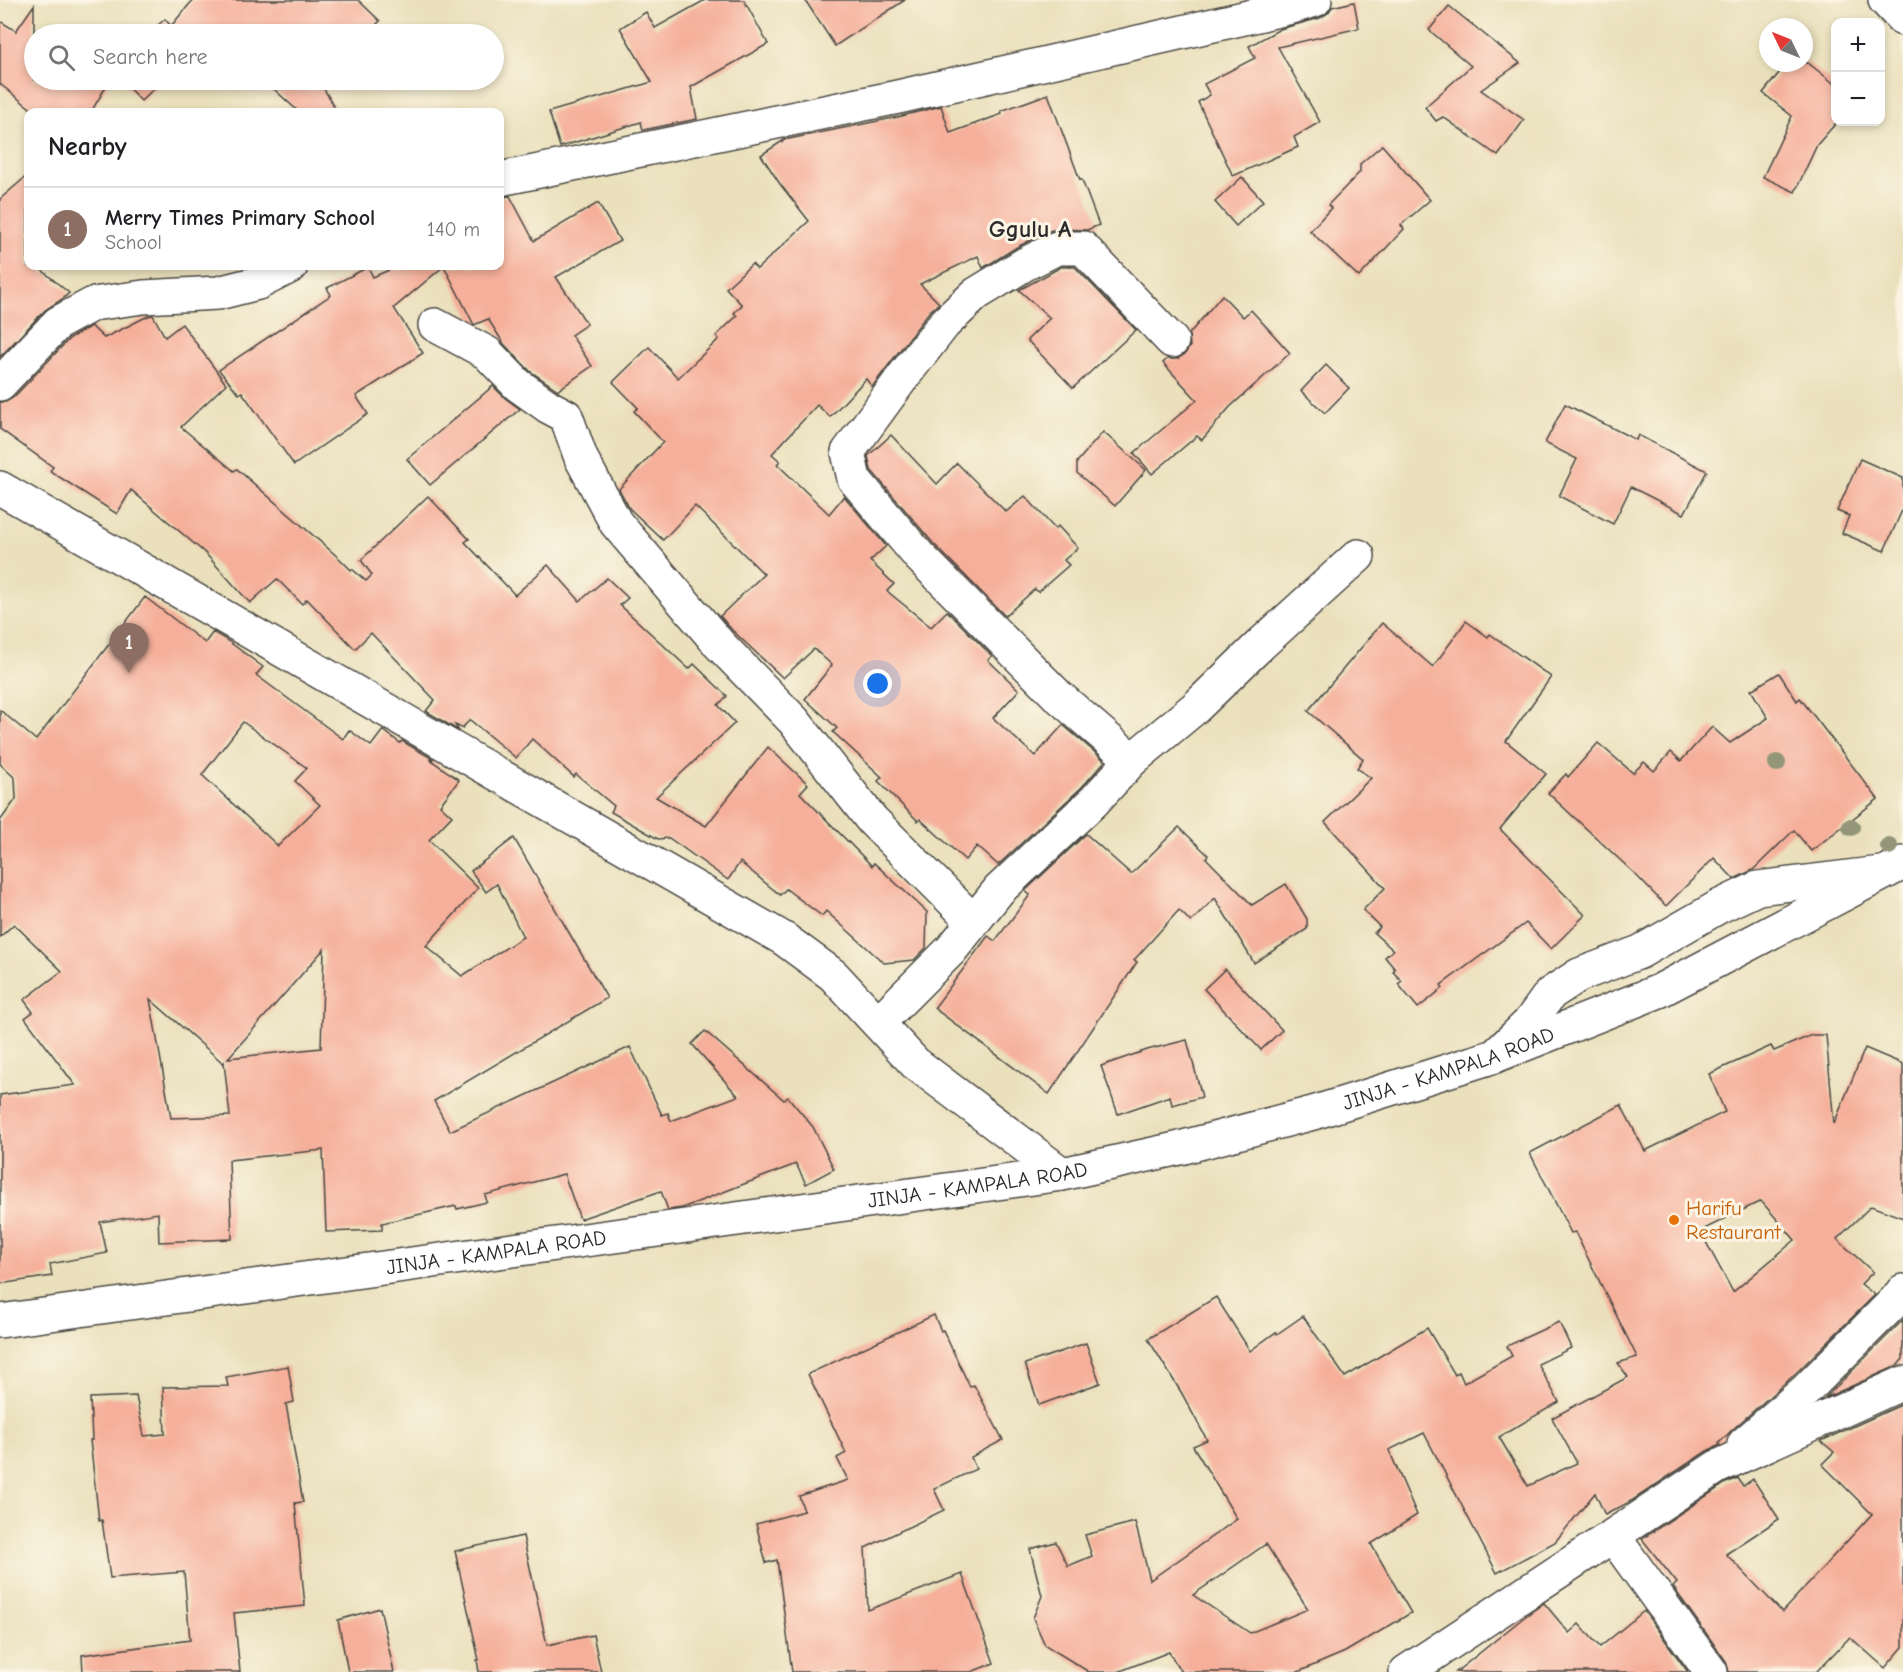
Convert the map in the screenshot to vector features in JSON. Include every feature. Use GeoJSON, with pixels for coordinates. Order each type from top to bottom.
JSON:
{"type":"FeatureCollection","features":[{"type":"Feature","properties":{"kind":"main road"},"geometry":{"type":"LineString","coordinates":[[504,178],[910,95],[1315,0]]}},
{"type":"Feature","properties":{"kind":"main road"},"geometry":{"type":"LineString","coordinates":[[1885,0],[1903,19]]}},
{"type":"Feature","properties":{"kind":"main road"},"geometry":{"type":"LineString","coordinates":[[1131,760],[1057,695],[919,556],[854,479],[848,452],[944,324],[976,294],[1025,264],[1057,248],[1083,248],[1172,341]]}},
{"type":"Feature","properties":{"kind":"main road"},"geometry":{"type":"LineString","coordinates":[[0,384],[58,323],[93,304],[143,297],[218,292],[258,283],[283,270]]}},
{"type":"Feature","properties":{"kind":"main road"},"geometry":{"type":"LineString","coordinates":[[435,325],[487,353],[518,385],[566,416],[582,458],[616,523],[720,645],[794,721],[872,820],[974,921]]}},
{"type":"Feature","properties":{"kind":"main road"},"geometry":{"type":"LineString","coordinates":[[0,488],[784,939],[833,975],[915,1063],[1062,1174]]}},
{"type":"Feature","properties":{"kind":"main road"},"geometry":{"type":"LineString","coordinates":[[878,1023],[951,950],[999,890],[1095,800],[1131,760],[1196,707],[1358,556]]}},
{"type":"Feature","properties":{"kind":"main road"},"geometry":{"type":"LineString","coordinates":[[1495,1056],[1529,1023],[1550,994],[1579,975],[1640,952],[1720,906],[1758,888],[1894,868]]}},
{"type":"Feature","properties":{"kind":"main road","name":"JINJA - KAMPALA ROAD"},"geometry":{"type":"LineString","coordinates":[[0,1321],[1062,1174],[1180,1148],[1313,1113],[1495,1056],[1659,991],[1894,868]]}},
{"type":"Feature","properties":{"kind":"main road"},"geometry":{"type":"LineString","coordinates":[[1406,1672],[1718,1467],[1806,1390],[1903,1291]]}},
{"type":"Feature","properties":{"kind":"main road"},"geometry":{"type":"LineString","coordinates":[[1718,1467],[1903,1383]]}},
{"type":"Feature","properties":{"kind":"main road"},"geometry":{"type":"LineString","coordinates":[[1612,1536],[1711,1672]]}},
{"type":"Feature","properties":{"kind":"building"},"geometry":{"type":"Polygon","coordinates":[[[193,0],[358,0],[380,21],[377,24],[173,24],[193,0]]]}},
{"type":"Feature","properties":{"kind":"building"},"geometry":{"type":"Polygon","coordinates":[[[705,0],[744,0],[768,44],[691,87],[697,119],[643,130],[641,122],[560,147],[549,112],[652,82],[620,28],[646,12],[655,28],[705,0]]]}},
{"type":"Feature","properties":{"kind":"building"},"geometry":{"type":"Polygon","coordinates":[[[805,0],[905,0],[835,46],[805,0]]]}},
{"type":"Feature","properties":{"kind":"building"},"geometry":{"type":"Polygon","coordinates":[[[1354,2],[1359,28],[1278,47],[1320,122],[1294,137],[1298,147],[1233,176],[1198,102],[1210,95],[1204,84],[1255,58],[1249,46],[1280,29],[1320,18],[1332,7],[1354,2]]]}},
{"type":"Feature","properties":{"kind":"building"},"geometry":{"type":"Polygon","coordinates":[[[34,5],[34,24],[24,24],[24,90],[104,90],[93,108],[30,108],[0,84],[0,21],[16,31],[34,5]]]}},
{"type":"Feature","properties":{"kind":"building"},"geometry":{"type":"Polygon","coordinates":[[[1449,6],[1520,63],[1481,90],[1524,120],[1498,156],[1443,117],[1436,121],[1425,107],[1471,66],[1429,30],[1449,6]]]}},
{"type":"Feature","properties":{"kind":"building"},"geometry":{"type":"Polygon","coordinates":[[[165,19],[169,24],[159,24],[165,19]]]}},
{"type":"Feature","properties":{"kind":"building"},"geometry":{"type":"Polygon","coordinates":[[[1813,67],[1831,81],[1831,126],[1833,126],[1817,145],[1795,192],[1763,177],[1792,116],[1763,93],[1780,72],[1813,72],[1813,67]]]}},
{"type":"Feature","properties":{"kind":"building"},"geometry":{"type":"Polygon","coordinates":[[[131,90],[153,90],[141,101],[131,90]]]}},
{"type":"Feature","properties":{"kind":"building"},"geometry":{"type":"Polygon","coordinates":[[[275,90],[325,90],[335,108],[295,108],[275,90]]]}},
{"type":"Feature","properties":{"kind":"building"},"geometry":{"type":"Polygon","coordinates":[[[1048,94],[1099,225],[1087,230],[1049,231],[983,268],[978,256],[920,284],[939,303],[929,312],[872,387],[866,379],[830,417],[817,405],[772,454],[780,461],[777,464],[829,514],[844,496],[886,546],[870,561],[894,584],[887,591],[931,627],[947,611],[992,656],[988,660],[1019,690],[993,718],[1035,756],[1063,725],[1105,761],[1082,787],[998,865],[977,846],[965,860],[920,819],[918,821],[878,781],[882,777],[833,732],[837,728],[805,699],[832,665],[814,649],[783,678],[720,616],[764,574],[695,506],[663,540],[630,509],[619,489],[663,442],[634,411],[638,408],[613,382],[649,347],[678,378],[719,339],[716,336],[737,316],[734,313],[742,305],[726,288],[752,264],[757,269],[809,221],[761,155],[784,140],[941,106],[950,133],[1048,94]]]}},
{"type":"Feature","properties":{"kind":"building"},"geometry":{"type":"Polygon","coordinates":[[[1382,145],[1430,200],[1401,225],[1404,229],[1359,277],[1310,231],[1331,208],[1328,205],[1360,172],[1360,164],[1382,145]]]}},
{"type":"Feature","properties":{"kind":"building"},"geometry":{"type":"Polygon","coordinates":[[[1242,177],[1263,201],[1236,226],[1215,202],[1242,177]]]}},
{"type":"Feature","properties":{"kind":"building"},"geometry":{"type":"Polygon","coordinates":[[[24,178],[24,270],[42,270],[69,293],[45,310],[0,357],[0,199],[24,178]]]}},
{"type":"Feature","properties":{"kind":"building"},"geometry":{"type":"Polygon","coordinates":[[[510,196],[534,241],[598,203],[620,241],[556,277],[587,324],[571,335],[592,366],[558,390],[530,371],[504,344],[488,319],[474,325],[446,270],[504,270],[504,197],[510,196]]]}},
{"type":"Feature","properties":{"kind":"building"},"geometry":{"type":"Polygon","coordinates":[[[1061,267],[1075,267],[1136,330],[1073,388],[1027,340],[1050,318],[1019,290],[1061,267]]]}},
{"type":"Feature","properties":{"kind":"building"},"geometry":{"type":"Polygon","coordinates":[[[362,270],[370,270],[373,277],[389,270],[439,270],[394,308],[423,353],[356,396],[368,414],[294,465],[242,392],[239,394],[219,370],[331,295],[327,288],[362,270]]]}},
{"type":"Feature","properties":{"kind":"building"},"geometry":{"type":"Polygon","coordinates":[[[1222,295],[1243,317],[1251,310],[1290,353],[1230,407],[1202,440],[1197,436],[1152,474],[1134,453],[1197,400],[1163,363],[1167,359],[1177,359],[1185,354],[1190,346],[1189,334],[1222,295]]]}},
{"type":"Feature","properties":{"kind":"building"},"geometry":{"type":"Polygon","coordinates":[[[153,315],[165,337],[182,324],[226,384],[181,427],[234,471],[237,469],[366,581],[372,575],[361,560],[428,496],[469,539],[465,542],[515,595],[548,565],[580,601],[607,578],[628,598],[620,605],[689,669],[694,664],[727,696],[718,705],[735,723],[656,797],[706,826],[768,747],[808,784],[800,793],[872,866],[874,863],[927,912],[926,948],[914,960],[884,963],[826,911],[822,916],[786,889],[780,895],[740,862],[728,880],[669,838],[658,839],[611,812],[614,806],[576,774],[574,777],[532,739],[516,758],[470,720],[462,728],[455,725],[459,731],[426,711],[435,700],[371,633],[355,649],[307,599],[302,604],[277,579],[250,603],[205,553],[131,490],[117,514],[50,471],[53,467],[0,429],[0,402],[6,402],[14,397],[70,338],[91,326],[104,338],[153,315]]]}},
{"type":"Feature","properties":{"kind":"building"},"geometry":{"type":"Polygon","coordinates":[[[1326,365],[1349,388],[1325,413],[1301,391],[1326,365]]]}},
{"type":"Feature","properties":{"kind":"building"},"geometry":{"type":"Polygon","coordinates":[[[493,386],[520,409],[430,485],[407,459],[493,386]]]}},
{"type":"Feature","properties":{"kind":"building"},"geometry":{"type":"Polygon","coordinates":[[[1565,404],[1636,440],[1638,435],[1707,471],[1684,514],[1631,487],[1613,524],[1559,496],[1577,459],[1545,443],[1565,404]]]}},
{"type":"Feature","properties":{"kind":"building"},"geometry":{"type":"Polygon","coordinates":[[[1103,432],[1146,470],[1115,506],[1077,473],[1077,462],[1103,432]]]}},
{"type":"Feature","properties":{"kind":"building"},"geometry":{"type":"Polygon","coordinates":[[[891,435],[937,484],[957,463],[1006,512],[1025,496],[1055,529],[1058,526],[1078,548],[1064,560],[1069,565],[1038,592],[1035,589],[1005,616],[933,543],[871,470],[868,456],[891,435]]]}},
{"type":"Feature","properties":{"kind":"building"},"geometry":{"type":"Polygon","coordinates":[[[1860,459],[1903,478],[1903,508],[1884,551],[1842,533],[1849,516],[1837,511],[1860,459]]]}},
{"type":"Feature","properties":{"kind":"building"},"geometry":{"type":"Polygon","coordinates":[[[145,597],[205,643],[213,632],[263,667],[256,675],[343,739],[349,730],[371,746],[383,730],[400,743],[402,741],[433,759],[431,760],[459,780],[440,805],[452,816],[429,840],[478,888],[426,946],[462,976],[523,937],[497,884],[486,892],[471,871],[514,838],[607,998],[434,1101],[450,1131],[630,1047],[662,1115],[668,1113],[671,1121],[738,1096],[692,1044],[705,1031],[784,1100],[788,1097],[813,1127],[834,1169],[806,1184],[796,1164],[682,1208],[668,1210],[661,1191],[580,1219],[564,1174],[485,1195],[487,1202],[457,1209],[456,1206],[382,1223],[382,1230],[326,1232],[323,1150],[229,1160],[232,1239],[159,1242],[158,1213],[100,1222],[107,1253],[50,1264],[52,1276],[0,1284],[0,1095],[75,1085],[25,1018],[33,1012],[24,1000],[62,971],[14,924],[0,937],[0,821],[16,799],[15,778],[0,764],[0,710],[36,740],[145,597]],[[243,722],[202,775],[278,846],[320,805],[295,781],[307,768],[243,722]],[[324,949],[228,1058],[321,1048],[324,949]],[[150,999],[171,1118],[230,1116],[224,1062],[150,999]]]}},
{"type":"Feature","properties":{"kind":"building"},"geometry":{"type":"Polygon","coordinates":[[[1466,621],[1488,637],[1490,634],[1551,677],[1506,741],[1546,774],[1500,829],[1585,915],[1551,949],[1526,923],[1441,985],[1443,988],[1418,1008],[1398,984],[1402,981],[1393,972],[1395,969],[1385,957],[1393,950],[1374,933],[1380,927],[1363,910],[1385,888],[1325,822],[1371,778],[1357,768],[1363,759],[1308,711],[1382,623],[1433,667],[1466,621]]]}},
{"type":"Feature","properties":{"kind":"building"},"geometry":{"type":"Polygon","coordinates":[[[1779,673],[1797,701],[1800,698],[1878,799],[1811,851],[1794,830],[1753,870],[1734,879],[1714,858],[1666,906],[1548,793],[1566,774],[1568,777],[1598,743],[1633,773],[1644,762],[1654,771],[1671,752],[1681,761],[1712,727],[1730,743],[1768,718],[1751,690],[1779,673]]]}},
{"type":"Feature","properties":{"kind":"building"},"geometry":{"type":"Polygon","coordinates":[[[1179,827],[1208,855],[1206,858],[1252,905],[1286,884],[1307,919],[1307,929],[1254,963],[1215,898],[1191,922],[1179,910],[1134,960],[1137,962],[1049,1094],[934,1008],[988,936],[995,941],[1030,895],[1025,891],[1086,834],[1131,874],[1179,827]]]}},
{"type":"Feature","properties":{"kind":"building"},"geometry":{"type":"Polygon","coordinates":[[[1225,969],[1282,1030],[1261,1050],[1204,989],[1225,969]]]}},
{"type":"Feature","properties":{"kind":"building"},"geometry":{"type":"Polygon","coordinates":[[[1812,1035],[1826,1035],[1834,1124],[1865,1048],[1903,1064],[1903,1218],[1871,1206],[1837,1239],[1873,1272],[1861,1284],[1875,1295],[1793,1376],[1732,1430],[1719,1443],[1720,1445],[1605,1515],[1595,1493],[1555,1542],[1497,1573],[1424,1433],[1389,1450],[1417,1515],[1371,1544],[1411,1613],[1345,1652],[1298,1672],[1181,1672],[1169,1652],[1118,1672],[1089,1672],[1045,1645],[1033,1618],[1042,1596],[1030,1549],[1056,1542],[1068,1566],[1092,1556],[1085,1535],[1135,1522],[1150,1580],[1237,1519],[1193,1446],[1207,1440],[1148,1339],[1216,1297],[1250,1351],[1303,1316],[1345,1377],[1427,1328],[1455,1375],[1459,1372],[1464,1383],[1512,1356],[1507,1346],[1559,1322],[1571,1348],[1538,1364],[1559,1402],[1499,1437],[1528,1486],[1577,1463],[1552,1418],[1628,1377],[1618,1363],[1637,1357],[1575,1232],[1571,1233],[1530,1153],[1621,1105],[1645,1151],[1725,1112],[1709,1074],[1771,1046],[1774,1051],[1812,1035]],[[1761,1201],[1700,1231],[1733,1292],[1795,1240],[1761,1201]],[[1266,1544],[1193,1595],[1250,1633],[1308,1609],[1266,1544]]]}},
{"type":"Feature","properties":{"kind":"building"},"geometry":{"type":"Polygon","coordinates":[[[1187,1040],[1202,1097],[1172,1105],[1170,1096],[1118,1114],[1101,1066],[1147,1050],[1187,1040]]]}},
{"type":"Feature","properties":{"kind":"building"},"geometry":{"type":"Polygon","coordinates":[[[934,1315],[970,1387],[974,1385],[1003,1440],[971,1457],[976,1469],[934,1489],[944,1510],[865,1548],[868,1610],[962,1574],[994,1663],[971,1672],[792,1672],[777,1560],[766,1563],[756,1524],[804,1511],[799,1496],[848,1480],[837,1458],[846,1453],[808,1374],[934,1315]]]}},
{"type":"Feature","properties":{"kind":"building"},"geometry":{"type":"Polygon","coordinates":[[[1903,1320],[1903,1359],[1897,1366],[1825,1398],[1903,1320]]]}},
{"type":"Feature","properties":{"kind":"building"},"geometry":{"type":"Polygon","coordinates":[[[1086,1343],[1100,1383],[1039,1405],[1025,1364],[1086,1343]]]}},
{"type":"Feature","properties":{"kind":"building"},"geometry":{"type":"Polygon","coordinates":[[[288,1366],[294,1402],[286,1404],[303,1502],[295,1503],[305,1606],[234,1613],[240,1672],[83,1672],[82,1655],[190,1640],[184,1572],[110,1578],[102,1520],[99,1521],[90,1440],[92,1440],[90,1398],[136,1396],[144,1436],[165,1434],[163,1387],[228,1386],[226,1377],[288,1366]]]}},
{"type":"Feature","properties":{"kind":"building"},"geometry":{"type":"Polygon","coordinates":[[[1903,1404],[1903,1647],[1885,1668],[1850,1637],[1816,1672],[1729,1672],[1726,1661],[1673,1587],[1677,1583],[1642,1539],[1726,1483],[1738,1478],[1743,1486],[1753,1479],[1779,1519],[1726,1554],[1782,1612],[1872,1514],[1822,1464],[1834,1452],[1821,1441],[1903,1404]]]}},
{"type":"Feature","properties":{"kind":"building"},"geometry":{"type":"Polygon","coordinates":[[[523,1536],[547,1645],[593,1635],[601,1672],[479,1672],[477,1660],[479,1660],[455,1551],[523,1536]]]}},
{"type":"Feature","properties":{"kind":"building"},"geometry":{"type":"Polygon","coordinates":[[[1544,1603],[1569,1633],[1579,1624],[1600,1647],[1644,1611],[1688,1672],[1456,1672],[1544,1603]]]}},
{"type":"Feature","properties":{"kind":"building"},"geometry":{"type":"Polygon","coordinates":[[[380,1608],[394,1672],[348,1672],[338,1620],[380,1608]]]}},
{"type":"Feature","properties":{"kind":"place","name":"Merry Times Primary School"},"geometry":{"type":"Point","coordinates":[129,673]}},
{"type":"Feature","properties":{"kind":"place","name":"Harifu Restaurant"},"geometry":{"type":"Point","coordinates":[1674,1220]}},
{"type":"Feature","properties":{"kind":"district","name":"Ggulu A"},"geometry":{"type":"Point","coordinates":[1030,229]}}]}
